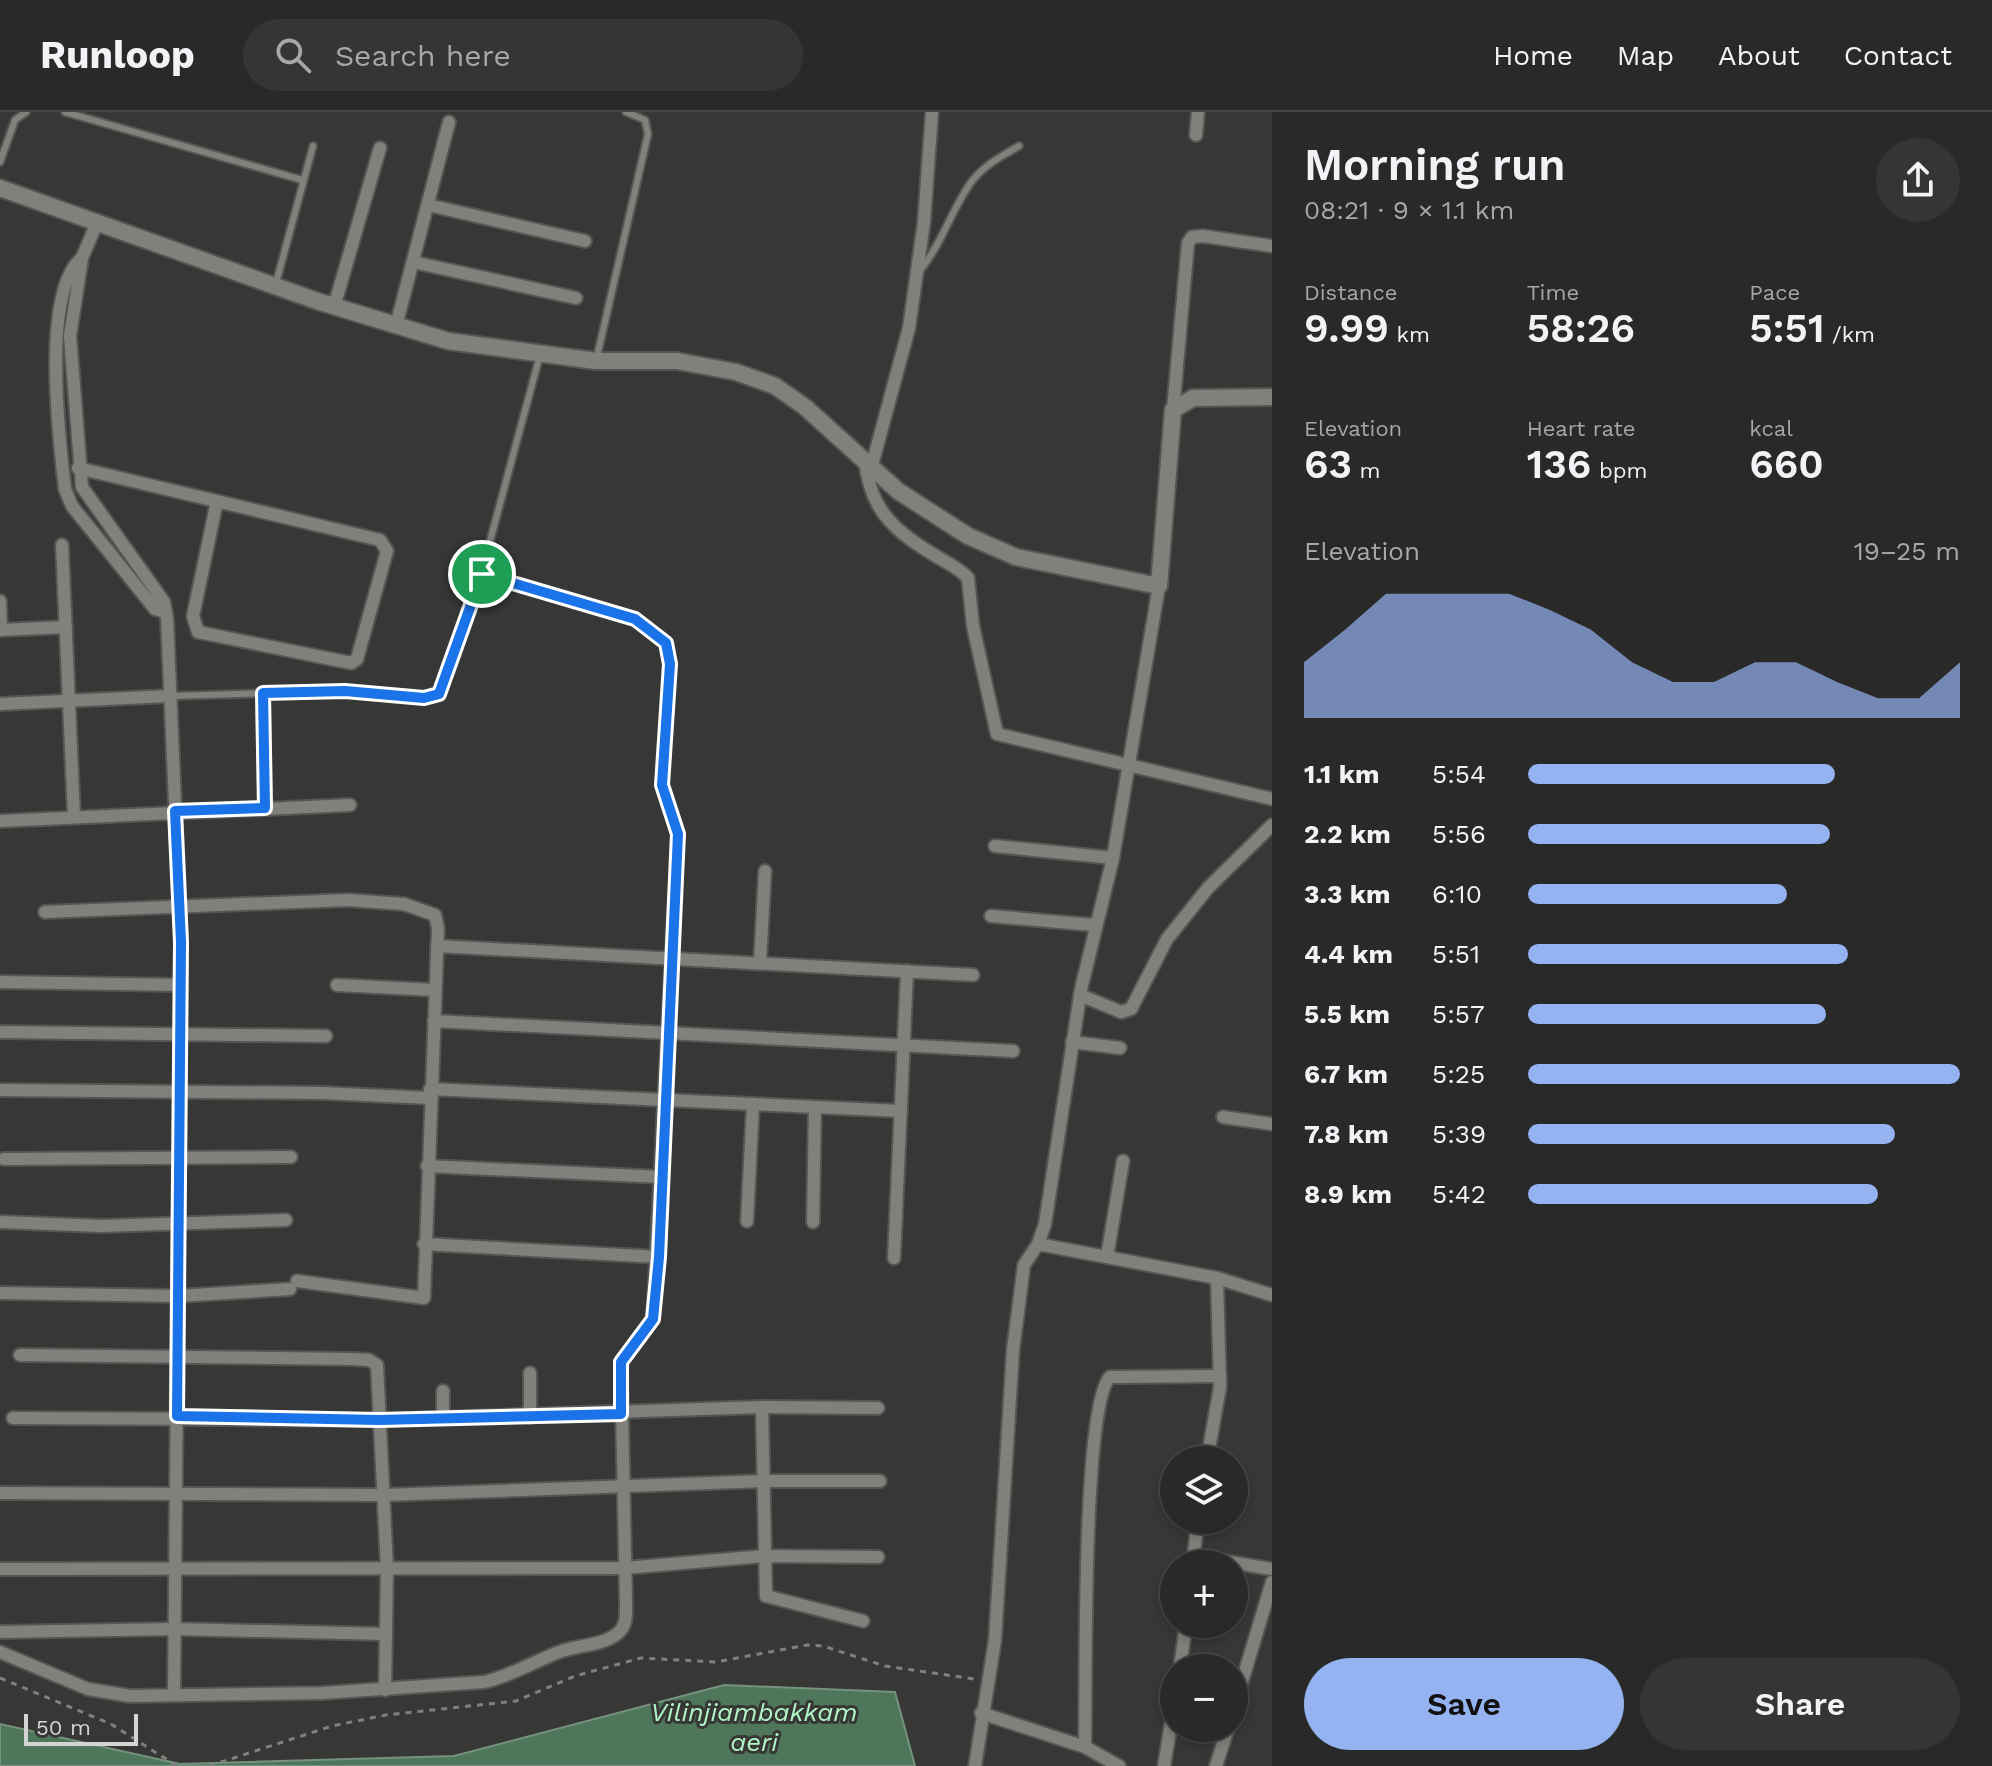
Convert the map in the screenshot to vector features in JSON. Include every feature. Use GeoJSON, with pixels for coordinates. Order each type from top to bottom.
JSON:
{"type":"FeatureCollection","features":[{"type":"Feature","properties":{"kind":"street"},"geometry":{"type":"LineString","coordinates":[[932,112],[909,328],[869,462],[867,485],[877,507],[920,547],[968,578],[973,626],[997,734],[1272,799]]}},
{"type":"Feature","properties":{"kind":"street"},"geometry":{"type":"LineString","coordinates":[[1196,135],[1198,112]]}},
{"type":"Feature","properties":{"kind":"street"},"geometry":{"type":"LineString","coordinates":[[396,326],[449,122]]}},
{"type":"Feature","properties":{"kind":"street"},"geometry":{"type":"LineString","coordinates":[[334,307],[380,148]]}},
{"type":"Feature","properties":{"kind":"street"},"geometry":{"type":"LineString","coordinates":[[0,188],[275,287],[448,341],[596,361],[677,361],[736,372],[775,386],[927,513],[1016,557],[1159,586]]}},
{"type":"Feature","properties":{"kind":"street"},"geometry":{"type":"LineString","coordinates":[[428,205],[585,241]]}},
{"type":"Feature","properties":{"kind":"street"},"geometry":{"type":"LineString","coordinates":[[96,225],[82,258],[71,273],[55,344],[65,489],[72,506],[155,609],[166,615],[193,616]]}},
{"type":"Feature","properties":{"kind":"street"},"geometry":{"type":"LineString","coordinates":[[975,1766],[986,1681],[995,1640],[1013,1350],[1024,1265],[1038,1244],[1045,1224],[1080,995],[1094,925],[1113,858],[1159,586],[1188,243],[1192,237],[1203,236],[1272,246]]}},
{"type":"Feature","properties":{"kind":"street"},"geometry":{"type":"LineString","coordinates":[[82,258],[69,350],[82,487],[164,602],[166,615],[181,985],[174,1695]]}},
{"type":"Feature","properties":{"kind":"street"},"geometry":{"type":"LineString","coordinates":[[413,262],[576,298]]}},
{"type":"Feature","properties":{"kind":"street"},"geometry":{"type":"LineString","coordinates":[[1173,410],[1193,398],[1272,397]]}},
{"type":"Feature","properties":{"kind":"street"},"geometry":{"type":"LineString","coordinates":[[78,468],[217,501],[380,540],[387,551],[361,653],[351,663],[198,632],[193,616],[217,501]]}},
{"type":"Feature","properties":{"kind":"street"},"geometry":{"type":"LineString","coordinates":[[62,545],[74,817]]}},
{"type":"Feature","properties":{"kind":"street"},"geometry":{"type":"LineString","coordinates":[[0,601],[1,630],[66,627]]}},
{"type":"Feature","properties":{"kind":"street"},"geometry":{"type":"LineString","coordinates":[[263,693],[265,808]]}},
{"type":"Feature","properties":{"kind":"street"},"geometry":{"type":"LineString","coordinates":[[0,704],[170,696]]}},
{"type":"Feature","properties":{"kind":"street"},"geometry":{"type":"LineString","coordinates":[[0,821],[350,805]]}},
{"type":"Feature","properties":{"kind":"street"},"geometry":{"type":"LineString","coordinates":[[1080,995],[1121,1012],[1131,1009],[1167,939],[1208,888],[1272,825]]}},
{"type":"Feature","properties":{"kind":"street"},"geometry":{"type":"LineString","coordinates":[[0,1652],[88,1689],[130,1696],[385,1690],[484,1682],[509,1676],[558,1653],[610,1638],[625,1622],[621,1362],[653,1319],[659,1257],[678,834]]}},
{"type":"Feature","properties":{"kind":"street"},"geometry":{"type":"LineString","coordinates":[[995,846],[1113,858]]}},
{"type":"Feature","properties":{"kind":"street"},"geometry":{"type":"LineString","coordinates":[[760,963],[765,871]]}},
{"type":"Feature","properties":{"kind":"street"},"geometry":{"type":"LineString","coordinates":[[0,1293],[178,1296],[293,1285],[424,1298],[437,946],[435,915],[404,904],[347,900],[45,912]]}},
{"type":"Feature","properties":{"kind":"street"},"geometry":{"type":"LineString","coordinates":[[991,916],[1094,925]]}},
{"type":"Feature","properties":{"kind":"street"},"geometry":{"type":"LineString","coordinates":[[437,946],[973,975]]}},
{"type":"Feature","properties":{"kind":"street"},"geometry":{"type":"LineString","coordinates":[[894,1258],[907,971]]}},
{"type":"Feature","properties":{"kind":"street"},"geometry":{"type":"LineString","coordinates":[[0,982],[181,985]]}},
{"type":"Feature","properties":{"kind":"street"},"geometry":{"type":"LineString","coordinates":[[337,985],[435,990]]}},
{"type":"Feature","properties":{"kind":"street"},"geometry":{"type":"LineString","coordinates":[[434,1021],[1013,1051]]}},
{"type":"Feature","properties":{"kind":"street"},"geometry":{"type":"LineString","coordinates":[[0,1032],[326,1036]]}},
{"type":"Feature","properties":{"kind":"street"},"geometry":{"type":"LineString","coordinates":[[1072,1042],[1120,1048]]}},
{"type":"Feature","properties":{"kind":"street"},"geometry":{"type":"LineString","coordinates":[[0,1090],[430,1093],[901,1111]]}},
{"type":"Feature","properties":{"kind":"street"},"geometry":{"type":"LineString","coordinates":[[747,1221],[753,1104]]}},
{"type":"Feature","properties":{"kind":"street"},"geometry":{"type":"LineString","coordinates":[[813,1222],[815,1107]]}},
{"type":"Feature","properties":{"kind":"street"},"geometry":{"type":"LineString","coordinates":[[1223,1117],[1272,1124]]}},
{"type":"Feature","properties":{"kind":"street"},"geometry":{"type":"LineString","coordinates":[[4,1159],[291,1157]]}},
{"type":"Feature","properties":{"kind":"street"},"geometry":{"type":"LineString","coordinates":[[1107,1257],[1123,1161]]}},
{"type":"Feature","properties":{"kind":"street"},"geometry":{"type":"LineString","coordinates":[[427,1166],[662,1177]]}},
{"type":"Feature","properties":{"kind":"street"},"geometry":{"type":"LineString","coordinates":[[0,1222],[101,1226],[286,1220]]}},
{"type":"Feature","properties":{"kind":"street"},"geometry":{"type":"LineString","coordinates":[[424,1244],[659,1257]]}},
{"type":"Feature","properties":{"kind":"street"},"geometry":{"type":"LineString","coordinates":[[1038,1244],[1217,1278],[1272,1295]]}},
{"type":"Feature","properties":{"kind":"street"},"geometry":{"type":"LineString","coordinates":[[1209,1446],[1220,1376],[1217,1278]]}},
{"type":"Feature","properties":{"kind":"street"},"geometry":{"type":"LineString","coordinates":[[20,1355],[369,1360],[377,1365],[380,1377],[387,1569],[385,1690]]}},
{"type":"Feature","properties":{"kind":"street"},"geometry":{"type":"LineString","coordinates":[[530,1373],[530,1417]]}},
{"type":"Feature","properties":{"kind":"street"},"geometry":{"type":"LineString","coordinates":[[1085,1747],[1089,1492],[1101,1392],[1110,1377],[1220,1376]]}},
{"type":"Feature","properties":{"kind":"street"},"geometry":{"type":"LineString","coordinates":[[443,1391],[443,1418]]}},
{"type":"Feature","properties":{"kind":"street"},"geometry":{"type":"LineString","coordinates":[[762,1407],[766,1481],[766,1596],[863,1621]]}},
{"type":"Feature","properties":{"kind":"street"},"geometry":{"type":"LineString","coordinates":[[13,1418],[177,1416],[381,1419],[530,1417],[762,1407],[878,1408]]}},
{"type":"Feature","properties":{"kind":"street"},"geometry":{"type":"LineString","coordinates":[[0,1493],[385,1495],[623,1489],[766,1481],[880,1481]]}},
{"type":"Feature","properties":{"kind":"street"},"geometry":{"type":"LineString","coordinates":[[0,1569],[625,1568],[765,1556],[878,1557]]}},
{"type":"Feature","properties":{"kind":"street"},"geometry":{"type":"LineString","coordinates":[[1248,1566],[1272,1569]]}},
{"type":"Feature","properties":{"kind":"street"},"geometry":{"type":"LineString","coordinates":[[1248,1662],[1272,1582]]}},
{"type":"Feature","properties":{"kind":"street"},"geometry":{"type":"LineString","coordinates":[[0,1632],[175,1629],[386,1634]]}},
{"type":"Feature","properties":{"kind":"street"},"geometry":{"type":"LineString","coordinates":[[981,1713],[1085,1747],[1119,1766]]}},
{"type":"Feature","properties":{"kind":"street"},"geometry":{"type":"LineString","coordinates":[[1164,1766],[1168,1742]]}},
{"type":"Feature","properties":{"kind":"street"},"geometry":{"type":"LineString","coordinates":[[1216,1766],[1224,1742]]}},
{"type":"Feature","properties":{"kind":"lane"},"geometry":{"type":"LineString","coordinates":[[0,162],[15,120],[26,112]]}},
{"type":"Feature","properties":{"kind":"lane"},"geometry":{"type":"LineString","coordinates":[[65,112],[302,180]]}},
{"type":"Feature","properties":{"kind":"lane"},"geometry":{"type":"LineString","coordinates":[[596,361],[648,134],[645,120],[626,112]]}},
{"type":"Feature","properties":{"kind":"lane"},"geometry":{"type":"LineString","coordinates":[[275,287],[313,146]]}},
{"type":"Feature","properties":{"kind":"lane"},"geometry":{"type":"LineString","coordinates":[[917,273],[937,249],[973,180],[992,162],[1019,146]]}},
{"type":"Feature","properties":{"kind":"lane"},"geometry":{"type":"LineString","coordinates":[[170,696],[345,691],[424,698],[439,694],[482,574],[540,355]]}},
{"type":"Feature","properties":{"kind":"lane"},"geometry":{"type":"LineString","coordinates":[[482,574],[635,619],[666,643],[670,664],[662,785],[678,834]]}},
{"type":"Feature","properties":{"kind":"path"},"geometry":{"type":"LineString","coordinates":[[209,1766],[332,1726],[372,1718],[516,1701],[575,1676],[641,1658],[716,1662],[807,1645],[823,1646],[885,1666],[986,1681]]}},
{"type":"Feature","properties":{"kind":"path"},"geometry":{"type":"LineString","coordinates":[[0,1678],[111,1724],[177,1766]]}},
{"type":"Feature","properties":{"kind":"water","name":"Vilinjiambakkam aeri"},"geometry":{"type":"Polygon","coordinates":[[[724,1685],[895,1692],[915,1766],[0,1766],[0,1724],[180,1764],[454,1756],[724,1685]]]}},
{"type":"Feature","properties":{"kind":"route"},"geometry":{"type":"LineString","coordinates":[[482,574],[635,619],[666,643],[670,664],[662,785],[678,834],[659,1257],[653,1319],[621,1362],[621,1414],[379,1420],[177,1416],[181,942],[175,811],[265,808],[263,693],[345,691],[424,698],[439,694],[482,574]]}}]}
